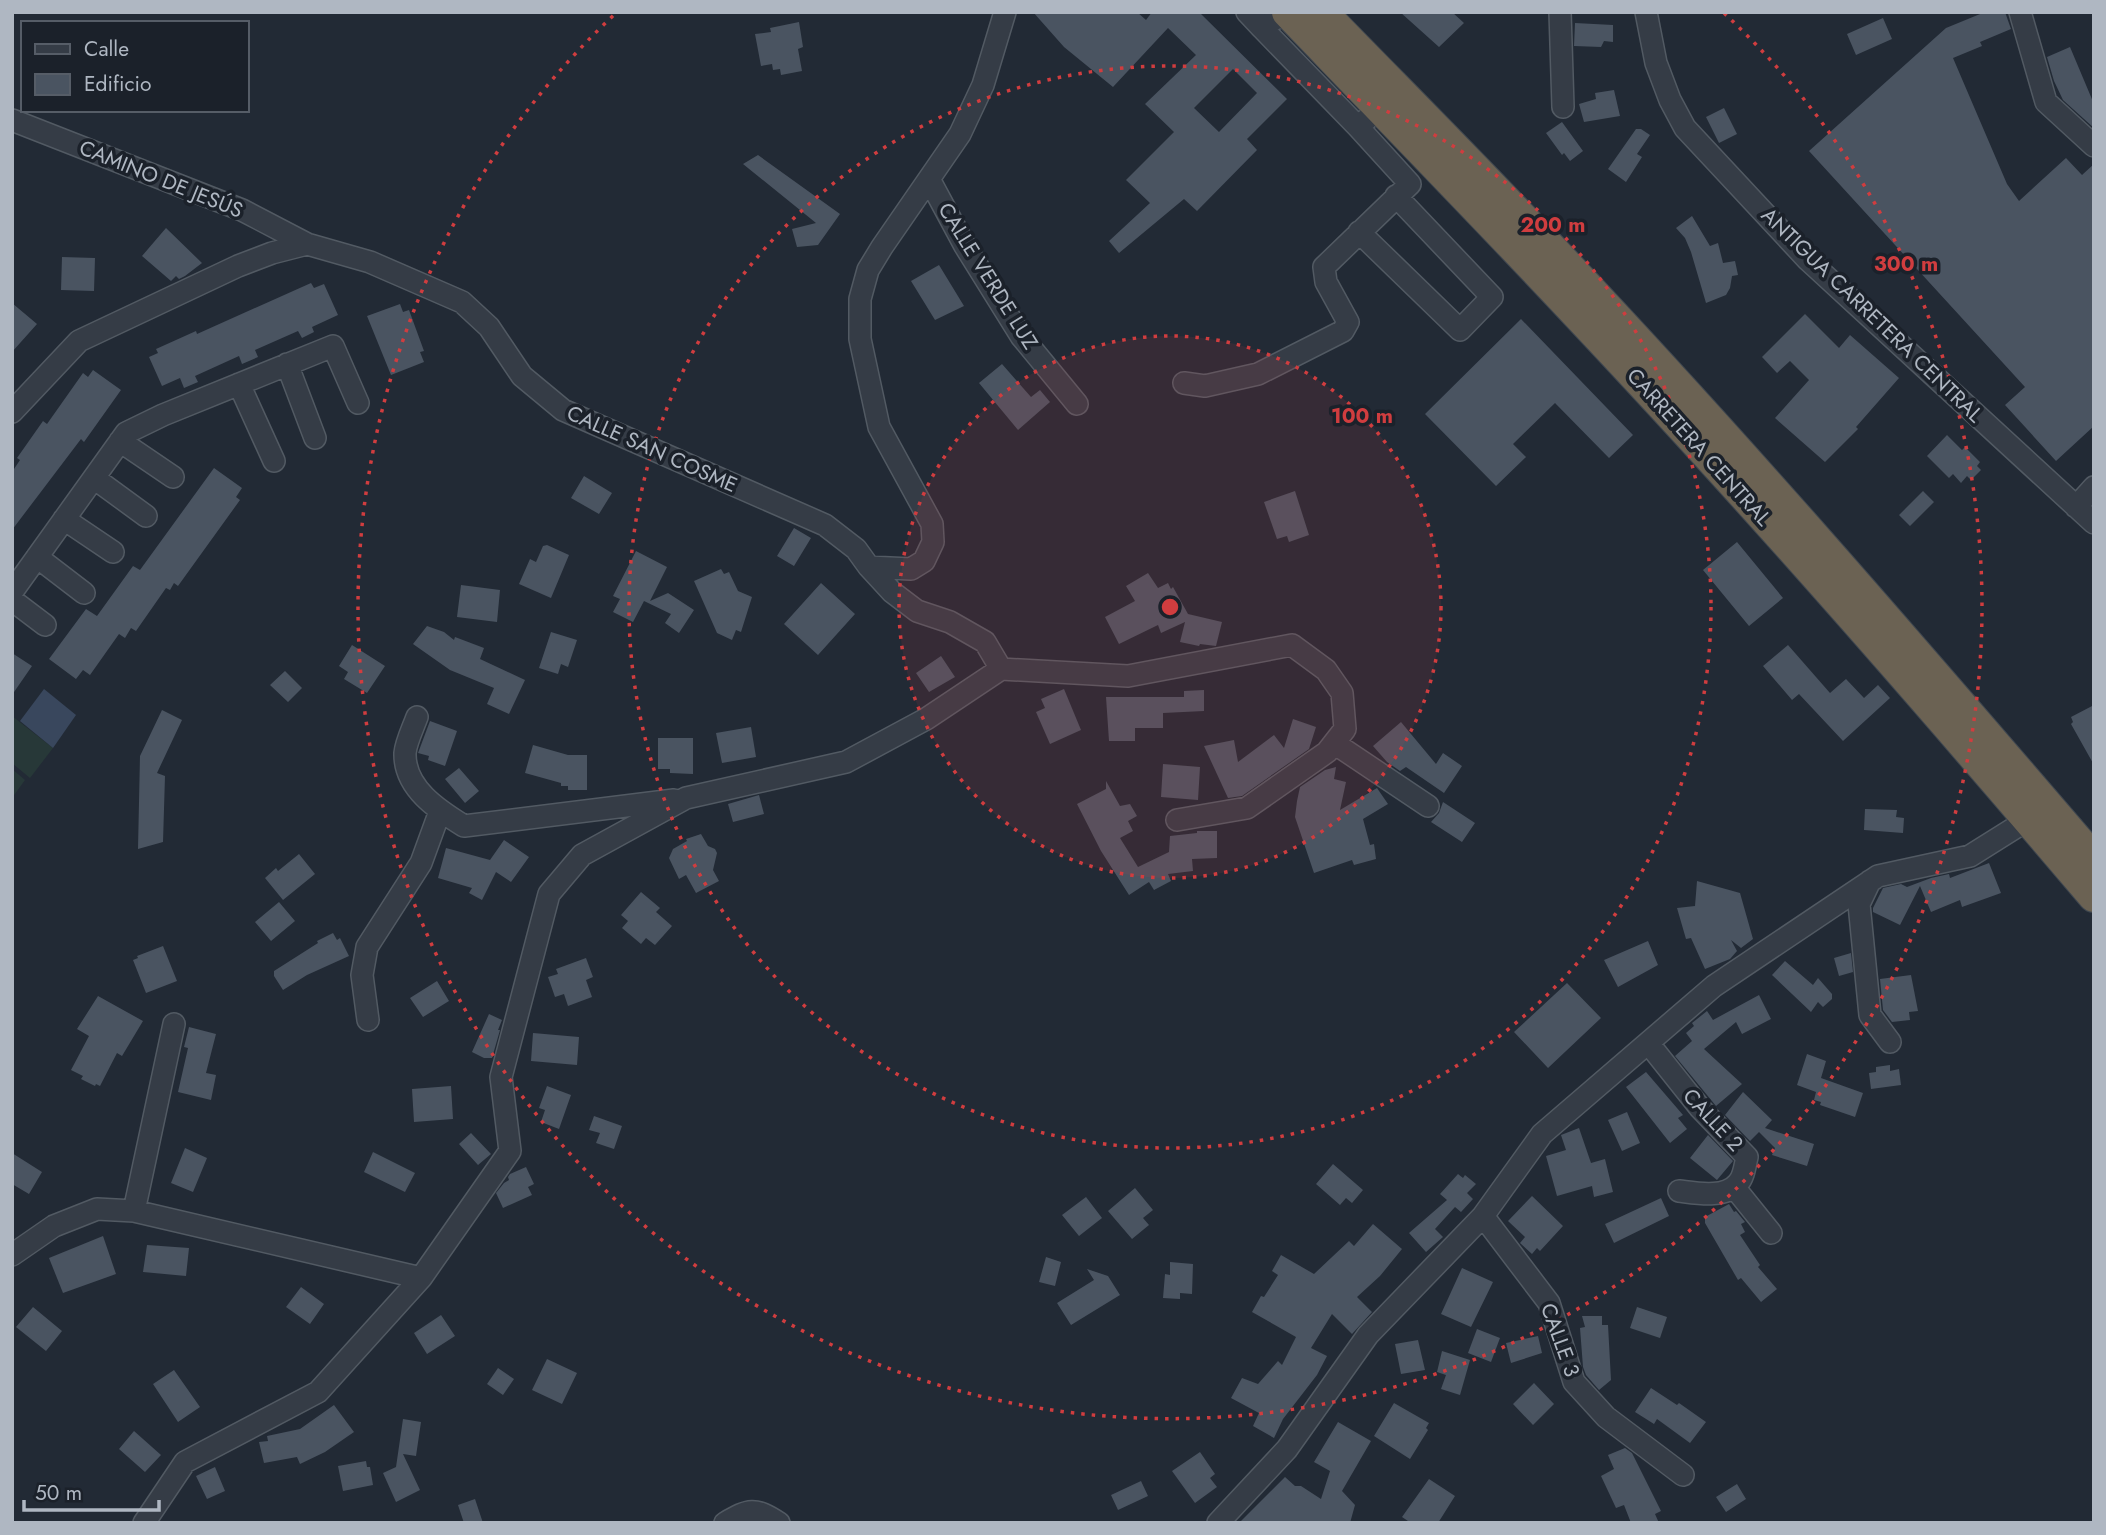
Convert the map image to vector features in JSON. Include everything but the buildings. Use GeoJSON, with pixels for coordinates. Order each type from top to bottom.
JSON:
{"type":"FeatureCollection","features":[{"type":"Feature","properties":{"kind":"highway","name":"CARRETERA CENTRAL"},"geometry":{"type":"LineString","coordinates":[[1321,12],[1535,232],[1894,626],[2038,813],[2094,896]]}},
{"type":"Feature","properties":{"kind":"highway","name":"CARRETERA CENTRAL"},"geometry":{"type":"LineString","coordinates":[[1278,17],[1369,117],[1514,246],[2038,813],[2094,860]]}},
{"type":"Feature","properties":{"kind":"street"},"geometry":{"type":"LineString","coordinates":[[869,567],[911,569],[924,561],[933,542],[932,524],[879,426],[860,340],[860,299],[868,270],[881,247],[960,134],[983,85],[1005,12]]}},
{"type":"Feature","properties":{"kind":"street"},"geometry":{"type":"LineString","coordinates":[[1247,12],[1278,17]]}},
{"type":"Feature","properties":{"kind":"street"},"geometry":{"type":"LineString","coordinates":[[1560,12],[1563,107]]}},
{"type":"Feature","properties":{"kind":"street","name":"ANTIGUA CARRETERA CENTRAL"},"geometry":{"type":"LineString","coordinates":[[1646,12],[1656,63],[1670,100],[1685,128],[1808,260],[2094,523]]}},
{"type":"Feature","properties":{"kind":"street"},"geometry":{"type":"LineString","coordinates":[[2020,12],[2046,102],[2094,146]]}},
{"type":"Feature","properties":{"kind":"street"},"geometry":{"type":"LineString","coordinates":[[1184,383],[1205,386],[1258,374],[1343,331],[1348,322],[1326,282],[1324,267],[1410,184],[1369,117]]}},
{"type":"Feature","properties":{"kind":"street","name":"CAMINO DE JESÚS"},"geometry":{"type":"LineString","coordinates":[[12,120],[242,210],[307,244]]}},
{"type":"Feature","properties":{"kind":"street","name":"CALLE VERDE LUZ"},"geometry":{"type":"LineString","coordinates":[[929,179],[965,246],[1021,335],[1077,404]]}},
{"type":"Feature","properties":{"kind":"street"},"geometry":{"type":"LineString","coordinates":[[1359,232],[1460,330],[1492,297],[1396,196]]}},
{"type":"Feature","properties":{"kind":"street"},"geometry":{"type":"LineString","coordinates":[[12,412],[79,341],[238,266],[307,244]]}},
{"type":"Feature","properties":{"kind":"street","name":"CALLE SAN COSME"},"geometry":{"type":"LineString","coordinates":[[307,244],[370,262],[462,302],[489,327],[522,376],[563,410],[825,525],[856,549],[892,592],[917,611],[950,622],[985,642],[1001,669]]}},
{"type":"Feature","properties":{"kind":"street"},"geometry":{"type":"LineString","coordinates":[[12,592],[126,433],[163,415],[333,346],[358,404]]}},
{"type":"Feature","properties":{"kind":"street"},"geometry":{"type":"LineString","coordinates":[[286,364],[314,438]]}},
{"type":"Feature","properties":{"kind":"street"},"geometry":{"type":"LineString","coordinates":[[239,384],[274,461]]}},
{"type":"Feature","properties":{"kind":"street"},"geometry":{"type":"LineString","coordinates":[[120,441],[173,477]]}},
{"type":"Feature","properties":{"kind":"street"},"geometry":{"type":"LineString","coordinates":[[94,478],[146,516]]}},
{"type":"Feature","properties":{"kind":"street"},"geometry":{"type":"LineString","coordinates":[[2076,507],[2094,487]]}},
{"type":"Feature","properties":{"kind":"street"},"geometry":{"type":"LineString","coordinates":[[64,519],[113,552]]}},
{"type":"Feature","properties":{"kind":"street"},"geometry":{"type":"LineString","coordinates":[[37,557],[84,593]]}},
{"type":"Feature","properties":{"kind":"street"},"geometry":{"type":"LineString","coordinates":[[12,600],[45,625]]}},
{"type":"Feature","properties":{"kind":"street"},"geometry":{"type":"LineString","coordinates":[[417,717],[405,753],[412,783],[440,811],[464,826],[686,798],[846,762],[926,719],[1001,669],[1128,676],[1292,645],[1326,670],[1342,693],[1345,729],[1327,752],[1247,808],[1177,820]]}},
{"type":"Feature","properties":{"kind":"street"},"geometry":{"type":"LineString","coordinates":[[1334,743],[1428,806]]}},
{"type":"Feature","properties":{"kind":"street"},"geometry":{"type":"LineString","coordinates":[[144,1523],[185,1462],[318,1392],[421,1278],[509,1151],[501,1077],[549,894],[582,855],[686,798]]}},
{"type":"Feature","properties":{"kind":"street"},"geometry":{"type":"LineString","coordinates":[[368,1020],[362,975],[367,947],[421,863],[440,811]]}},
{"type":"Feature","properties":{"kind":"street"},"geometry":{"type":"LineString","coordinates":[[1223,1521],[1287,1449],[1368,1335],[1483,1216],[1542,1134],[1714,986],[1870,881],[1878,876],[1970,856],[2038,813]]}},
{"type":"Feature","properties":{"kind":"street"},"geometry":{"type":"LineString","coordinates":[[1870,881],[1859,904],[1870,1015],[1889,1042]]}},
{"type":"Feature","properties":{"kind":"street"},"geometry":{"type":"LineString","coordinates":[[134,1211],[174,1024]]}},
{"type":"Feature","properties":{"kind":"street","name":"CALLE 2"},"geometry":{"type":"LineString","coordinates":[[1649,1044],[1700,1108],[1747,1157],[1742,1176],[1728,1191],[1679,1191]]}},
{"type":"Feature","properties":{"kind":"street"},"geometry":{"type":"LineString","coordinates":[[1734,1187],[1771,1233]]}},
{"type":"Feature","properties":{"kind":"street"},"geometry":{"type":"LineString","coordinates":[[12,1255],[54,1226],[97,1209],[134,1211],[421,1278]]}},
{"type":"Feature","properties":{"kind":"street","name":"CALLE 3"},"geometry":{"type":"LineString","coordinates":[[1483,1216],[1549,1303],[1574,1382],[1606,1417],[1683,1475]]}},
{"type":"Feature","properties":{"kind":"street"},"geometry":{"type":"LineString","coordinates":[[725,1523],[754,1510],[779,1523]]}},
{"type":"Feature","properties":{"kind":"shaded area"},"geometry":{"type":"Polygon","coordinates":[[[12,716],[53,748],[30,778],[12,763],[12,716]]]}},
{"type":"Feature","properties":{"kind":"shaded area"},"geometry":{"type":"Polygon","coordinates":[[[12,769],[25,780],[12,798],[12,769]]]}},
{"type":"Feature","properties":{"kind":"water"},"geometry":{"type":"Polygon","coordinates":[[[44,689],[76,715],[53,748],[20,721],[44,689]]]}}]}
